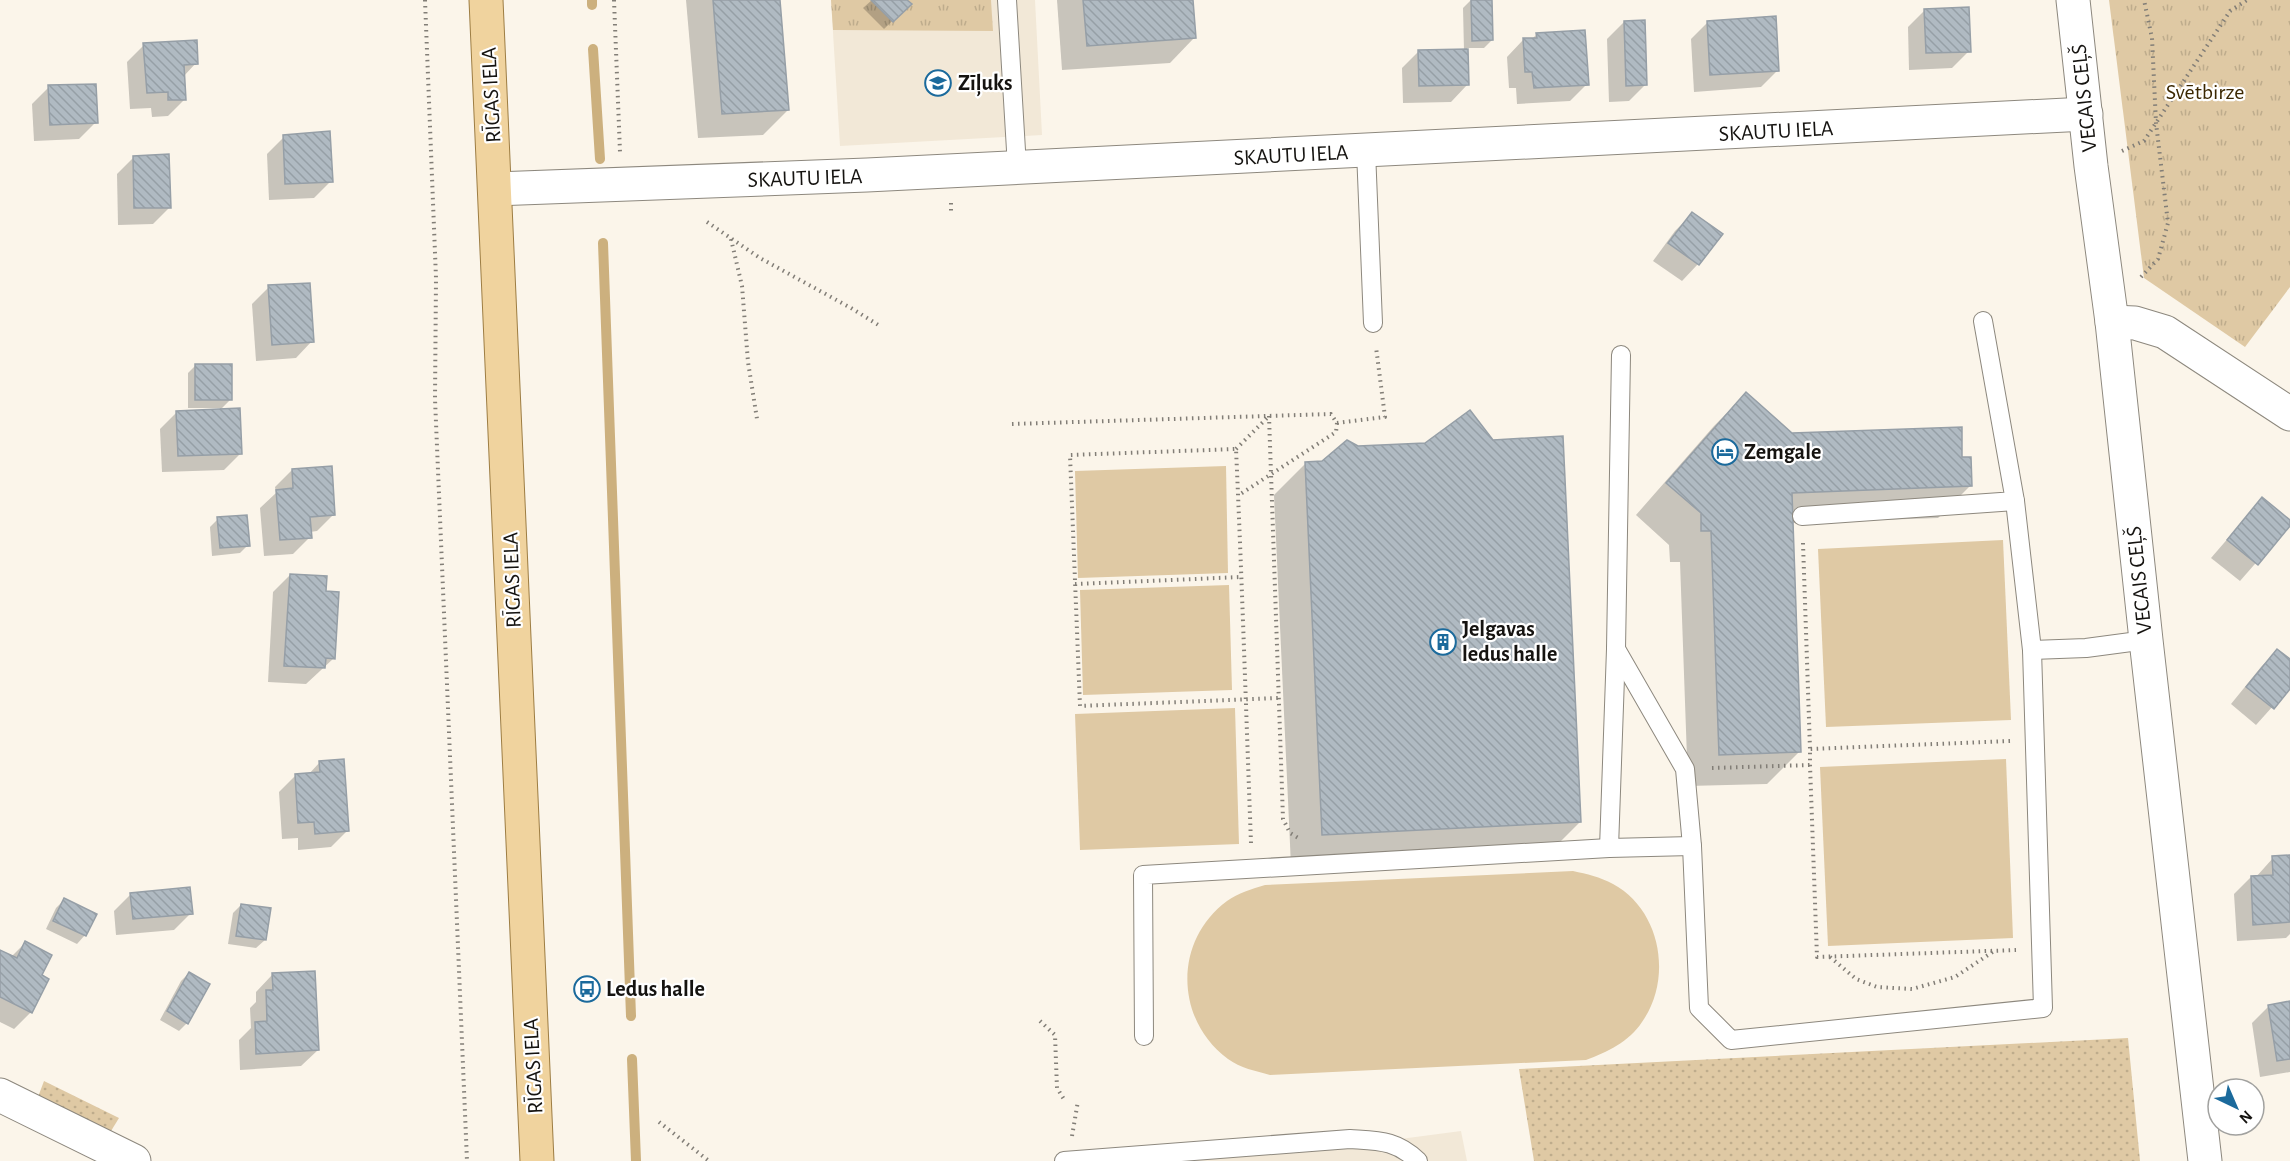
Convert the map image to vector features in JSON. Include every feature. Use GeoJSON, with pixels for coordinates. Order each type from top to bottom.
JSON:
{"type":"FeatureCollection","features":[{"type":"Feature","properties":{"kind":"main road","name":"RĪGAS IELA"},"geometry":{"type":"LineString","coordinates":[[486,0],[537,1161]]}},
{"type":"Feature","properties":{"kind":"street","name":"VECAIS CEĻŠ"},"geometry":{"type":"LineString","coordinates":[[2073,0],[2111,316],[2205,1161]]}},
{"type":"Feature","properties":{"kind":"street","name":"SKAUTU IELA"},"geometry":{"type":"LineString","coordinates":[[496,189],[762,180],[2086,114]]}},
{"type":"Feature","properties":{"kind":"street"},"geometry":{"type":"LineString","coordinates":[[2111,316],[2164,332],[2290,414]]}},
{"type":"Feature","properties":{"kind":"street"},"geometry":{"type":"LineString","coordinates":[[0,1095],[134,1161]]}},
{"type":"Feature","properties":{"kind":"lane"},"geometry":{"type":"LineString","coordinates":[[1007,0],[1017,167]]}},
{"type":"Feature","properties":{"kind":"lane"},"geometry":{"type":"LineString","coordinates":[[1366,151],[1373,323]]}},
{"type":"Feature","properties":{"kind":"lane"},"geometry":{"type":"LineString","coordinates":[[1616,649],[1685,769],[1692,846],[1699,1008],[1731,1040],[2043,1008],[2031,650],[2015,501],[1983,321]]}},
{"type":"Feature","properties":{"kind":"lane"},"geometry":{"type":"LineString","coordinates":[[1609,848],[1616,649],[1621,355]]}},
{"type":"Feature","properties":{"kind":"lane"},"geometry":{"type":"LineString","coordinates":[[1802,516],[2015,501]]}},
{"type":"Feature","properties":{"kind":"lane"},"geometry":{"type":"LineString","coordinates":[[2031,650],[2086,648],[2146,640]]}},
{"type":"Feature","properties":{"kind":"lane"},"geometry":{"type":"LineString","coordinates":[[1144,1036],[1143,875],[1609,848],[1692,846]]}},
{"type":"Feature","properties":{"kind":"lane"},"geometry":{"type":"LineString","coordinates":[[1064,1161],[1350,1139],[1385,1141],[1406,1150],[1418,1161]]}},
{"type":"Feature","properties":{"kind":"path"},"geometry":{"type":"LineString","coordinates":[[425,0],[436,278],[435,399],[468,1161]]}},
{"type":"Feature","properties":{"kind":"path"},"geometry":{"type":"LineString","coordinates":[[614,0],[621,156]]}},
{"type":"Feature","properties":{"kind":"path"},"geometry":{"type":"LineString","coordinates":[[2111,316],[2158,259],[2168,223],[2156,123],[2152,38],[2144,0]]}},
{"type":"Feature","properties":{"kind":"path"},"geometry":{"type":"LineString","coordinates":[[2156,123],[2230,11],[2247,0]]}},
{"type":"Feature","properties":{"kind":"path"},"geometry":{"type":"LineString","coordinates":[[707,222],[760,258],[880,326]]}},
{"type":"Feature","properties":{"kind":"path"},"geometry":{"type":"LineString","coordinates":[[731,238],[742,286],[748,362],[757,419]]}},
{"type":"Feature","properties":{"kind":"path"},"geometry":{"type":"LineString","coordinates":[[1337,423],[1385,417],[1373,323]]}},
{"type":"Feature","properties":{"kind":"path"},"geometry":{"type":"LineString","coordinates":[[1012,424],[1331,414],[1337,423],[1336,432],[1238,496]]}},
{"type":"Feature","properties":{"kind":"path"},"geometry":{"type":"LineString","coordinates":[[1269,416],[1236,449],[1070,455],[1080,706],[1278,698]]}},
{"type":"Feature","properties":{"kind":"path"},"geometry":{"type":"LineString","coordinates":[[1269,416],[1282,819],[1290,833],[1305,842],[1332,843],[1331,864]]}},
{"type":"Feature","properties":{"kind":"path"},"geometry":{"type":"LineString","coordinates":[[1236,449],[1252,869]]}},
{"type":"Feature","properties":{"kind":"path"},"geometry":{"type":"LineString","coordinates":[[1802,516],[1818,957],[2041,949]]}},
{"type":"Feature","properties":{"kind":"path"},"geometry":{"type":"LineString","coordinates":[[1075,584],[1241,578]]}},
{"type":"Feature","properties":{"kind":"path"},"geometry":{"type":"LineString","coordinates":[[1810,749],[2035,741]]}},
{"type":"Feature","properties":{"kind":"path"},"geometry":{"type":"LineString","coordinates":[[1685,769],[1810,765]]}},
{"type":"Feature","properties":{"kind":"path"},"geometry":{"type":"LineString","coordinates":[[1830,957],[1856,979],[1876,987],[1912,989],[1955,977],[1995,950]]}},
{"type":"Feature","properties":{"kind":"path"},"geometry":{"type":"LineString","coordinates":[[1040,1021],[1055,1035],[1057,1088],[1065,1101]]}},
{"type":"Feature","properties":{"kind":"path"},"geometry":{"type":"LineString","coordinates":[[659,1122],[709,1161]]}},
{"type":"Feature","properties":{"kind":"shaded area","name":"Zīļuks"},"geometry":{"type":"Polygon","coordinates":[[[831,0],[1035,0],[1042,135],[840,146],[831,0]]]}},
{"type":"Feature","properties":{"kind":"shaded area"},"geometry":{"type":"Polygon","coordinates":[[[1461,1131],[1467,1161],[1080,1161],[1385,1141],[1461,1131]]]}},
{"type":"Feature","properties":{"kind":"green space"},"geometry":{"type":"Polygon","coordinates":[[[831,0],[991,0],[993,31],[833,30],[831,0]]]}},
{"type":"Feature","properties":{"kind":"green space","name":"Svētbirze"},"geometry":{"type":"Polygon","coordinates":[[[2109,0],[2290,0],[2290,287],[2245,347],[2144,278],[2109,0]]]}},
{"type":"Feature","properties":{"kind":"green space"},"geometry":{"type":"Polygon","coordinates":[[[1226,466],[1228,573],[1078,578],[1075,471],[1226,466]]]}},
{"type":"Feature","properties":{"kind":"green space"},"geometry":{"type":"Polygon","coordinates":[[[2003,540],[2011,720],[1826,727],[1818,549],[2003,540]]]}},
{"type":"Feature","properties":{"kind":"green space"},"geometry":{"type":"Polygon","coordinates":[[[1229,585],[1232,690],[1083,695],[1080,590],[1229,585]]]}},
{"type":"Feature","properties":{"kind":"green space"},"geometry":{"type":"Polygon","coordinates":[[[1235,708],[1239,844],[1080,850],[1075,714],[1235,708]]]}},
{"type":"Feature","properties":{"kind":"green space"},"geometry":{"type":"Polygon","coordinates":[[[2006,759],[2013,938],[1828,946],[1820,767],[2006,759]]]}},
{"type":"Feature","properties":{"kind":"green space"},"geometry":{"type":"Polygon","coordinates":[[[1573,871],[1613,884],[1642,910],[1657,946],[1659,966],[1652,1005],[1637,1029],[1610,1050],[1586,1060],[1270,1075],[1243,1067],[1228,1059],[1211,1043],[1198,1023],[1190,1002],[1187,980],[1190,958],[1197,937],[1209,918],[1227,901],[1245,891],[1265,885],[1573,871]]]}},
{"type":"Feature","properties":{"kind":"green space"},"geometry":{"type":"Polygon","coordinates":[[[2128,1038],[2140,1161],[1534,1161],[1519,1069],[2128,1038]]]}},
{"type":"Feature","properties":{"kind":"green space"},"geometry":{"type":"Polygon","coordinates":[[[44,1081],[119,1118],[111,1131],[38,1097],[44,1081]]]}},
{"type":"Feature","properties":{"kind":"building"},"geometry":{"type":"Polygon","coordinates":[[[713,0],[780,0],[789,110],[722,114],[713,0]]]}},
{"type":"Feature","properties":{"kind":"building"},"geometry":{"type":"Polygon","coordinates":[[[871,0],[907,0],[912,4],[893,22],[871,0]]]}},
{"type":"Feature","properties":{"kind":"building"},"geometry":{"type":"Polygon","coordinates":[[[1083,0],[1193,0],[1196,38],[1087,46],[1083,0]]]}},
{"type":"Feature","properties":{"kind":"building"},"geometry":{"type":"Polygon","coordinates":[[[1471,0],[1492,0],[1493,40],[1472,41],[1471,0]]]}},
{"type":"Feature","properties":{"kind":"building"},"geometry":{"type":"Polygon","coordinates":[[[1969,7],[1971,52],[1926,53],[1924,9],[1969,7]]]}},
{"type":"Feature","properties":{"kind":"building"},"geometry":{"type":"Polygon","coordinates":[[[1776,16],[1779,71],[1710,75],[1707,21],[1776,16]]]}},
{"type":"Feature","properties":{"kind":"building"},"geometry":{"type":"Polygon","coordinates":[[[1645,20],[1647,85],[1626,86],[1624,21],[1645,20]]]}},
{"type":"Feature","properties":{"kind":"building"},"geometry":{"type":"Polygon","coordinates":[[[1585,30],[1589,85],[1534,88],[1532,72],[1525,72],[1523,38],[1537,38],[1536,33],[1585,30]]]}},
{"type":"Feature","properties":{"kind":"building"},"geometry":{"type":"Polygon","coordinates":[[[197,40],[198,64],[184,65],[186,100],[168,100],[168,92],[147,93],[143,43],[197,40]]]}},
{"type":"Feature","properties":{"kind":"building"},"geometry":{"type":"Polygon","coordinates":[[[1468,49],[1469,85],[1419,86],[1418,50],[1468,49]]]}},
{"type":"Feature","properties":{"kind":"building"},"geometry":{"type":"Polygon","coordinates":[[[96,84],[98,123],[50,125],[48,85],[96,84]]]}},
{"type":"Feature","properties":{"kind":"building"},"geometry":{"type":"Polygon","coordinates":[[[330,131],[333,182],[285,184],[283,135],[330,131]]]}},
{"type":"Feature","properties":{"kind":"building"},"geometry":{"type":"Polygon","coordinates":[[[169,154],[171,208],[134,208],[133,156],[169,154]]]}},
{"type":"Feature","properties":{"kind":"building"},"geometry":{"type":"Polygon","coordinates":[[[1692,212],[1723,234],[1699,265],[1668,243],[1692,212]]]}},
{"type":"Feature","properties":{"kind":"building"},"geometry":{"type":"Polygon","coordinates":[[[310,283],[314,342],[272,345],[268,285],[310,283]]]}},
{"type":"Feature","properties":{"kind":"building"},"geometry":{"type":"Polygon","coordinates":[[[195,364],[232,364],[232,400],[195,400],[195,364]]]}},
{"type":"Feature","properties":{"kind":"building"},"geometry":{"type":"Polygon","coordinates":[[[1746,392],[1792,433],[1962,427],[1962,457],[1971,457],[1972,486],[1792,493],[1801,752],[1719,755],[1711,531],[1701,531],[1701,513],[1666,483],[1746,392]]]}},
{"type":"Feature","properties":{"kind":"building"},"geometry":{"type":"Polygon","coordinates":[[[240,408],[242,454],[178,456],[176,411],[240,408]]]}},
{"type":"Feature","properties":{"kind":"building","name":"Jelgavas ledus halle"},"geometry":{"type":"Polygon","coordinates":[[[1470,410],[1493,440],[1563,436],[1581,822],[1322,835],[1305,462],[1322,461],[1347,440],[1358,446],[1425,443],[1470,410]]]}},
{"type":"Feature","properties":{"kind":"building"},"geometry":{"type":"Polygon","coordinates":[[[332,466],[335,515],[310,517],[312,538],[280,540],[276,490],[293,488],[292,469],[332,466]]]}},
{"type":"Feature","properties":{"kind":"building"},"geometry":{"type":"Polygon","coordinates":[[[2262,497],[2290,520],[2290,526],[2258,565],[2227,540],[2262,497]]]}},
{"type":"Feature","properties":{"kind":"building"},"geometry":{"type":"Polygon","coordinates":[[[247,515],[250,546],[220,548],[217,517],[247,515]]]}},
{"type":"Feature","properties":{"kind":"building"},"geometry":{"type":"Polygon","coordinates":[[[290,574],[327,576],[326,591],[339,592],[335,659],[326,658],[325,668],[284,666],[290,574]]]}},
{"type":"Feature","properties":{"kind":"building"},"geometry":{"type":"Polygon","coordinates":[[[2277,649],[2290,659],[2290,689],[2274,709],[2246,687],[2277,649]]]}},
{"type":"Feature","properties":{"kind":"building"},"geometry":{"type":"Polygon","coordinates":[[[344,759],[349,831],[315,834],[314,822],[298,823],[295,774],[320,772],[319,761],[344,759]]]}},
{"type":"Feature","properties":{"kind":"building"},"geometry":{"type":"Polygon","coordinates":[[[2290,855],[2290,922],[2253,925],[2251,876],[2273,875],[2272,856],[2290,855]]]}},
{"type":"Feature","properties":{"kind":"building"},"geometry":{"type":"Polygon","coordinates":[[[190,887],[193,914],[133,919],[130,893],[190,887]]]}},
{"type":"Feature","properties":{"kind":"building"},"geometry":{"type":"Polygon","coordinates":[[[64,898],[97,914],[86,936],[53,921],[64,898]]]}},
{"type":"Feature","properties":{"kind":"building"},"geometry":{"type":"Polygon","coordinates":[[[241,904],[271,908],[266,940],[236,936],[241,904]]]}},
{"type":"Feature","properties":{"kind":"building"},"geometry":{"type":"Polygon","coordinates":[[[25,941],[52,955],[42,975],[49,979],[32,1013],[0,997],[0,950],[17,958],[25,941]]]}},
{"type":"Feature","properties":{"kind":"building"},"geometry":{"type":"Polygon","coordinates":[[[315,971],[319,1050],[256,1054],[255,1022],[267,1021],[266,990],[273,990],[272,973],[315,971]]]}},
{"type":"Feature","properties":{"kind":"building"},"geometry":{"type":"Polygon","coordinates":[[[189,972],[210,984],[188,1024],[167,1011],[189,972]]]}},
{"type":"Feature","properties":{"kind":"building"},"geometry":{"type":"Polygon","coordinates":[[[2290,1001],[2290,1059],[2277,1061],[2268,1005],[2290,1001]]]}},
{"type":"Feature","properties":{"kind":"waterway"},"geometry":{"type":"LineString","coordinates":[[592,0],[592,5]]}},
{"type":"Feature","properties":{"kind":"waterway"},"geometry":{"type":"LineString","coordinates":[[593,49],[600,159]]}},
{"type":"Feature","properties":{"kind":"waterway"},"geometry":{"type":"LineString","coordinates":[[603,243],[631,1016]]}},
{"type":"Feature","properties":{"kind":"waterway"},"geometry":{"type":"LineString","coordinates":[[632,1059],[636,1161]]}},
{"type":"Feature","properties":{"kind":"place","name":"Zīļuks"},"geometry":{"type":"Point","coordinates":[938,83]}},
{"type":"Feature","properties":{"kind":"place","name":"Zemgale"},"geometry":{"type":"Point","coordinates":[1725,452]}},
{"type":"Feature","properties":{"kind":"place","name":"Jelgavas ledus halle"},"geometry":{"type":"Point","coordinates":[1443,642]}},
{"type":"Feature","properties":{"kind":"place","name":"Ledus halle"},"geometry":{"type":"Point","coordinates":[587,989]}}]}
